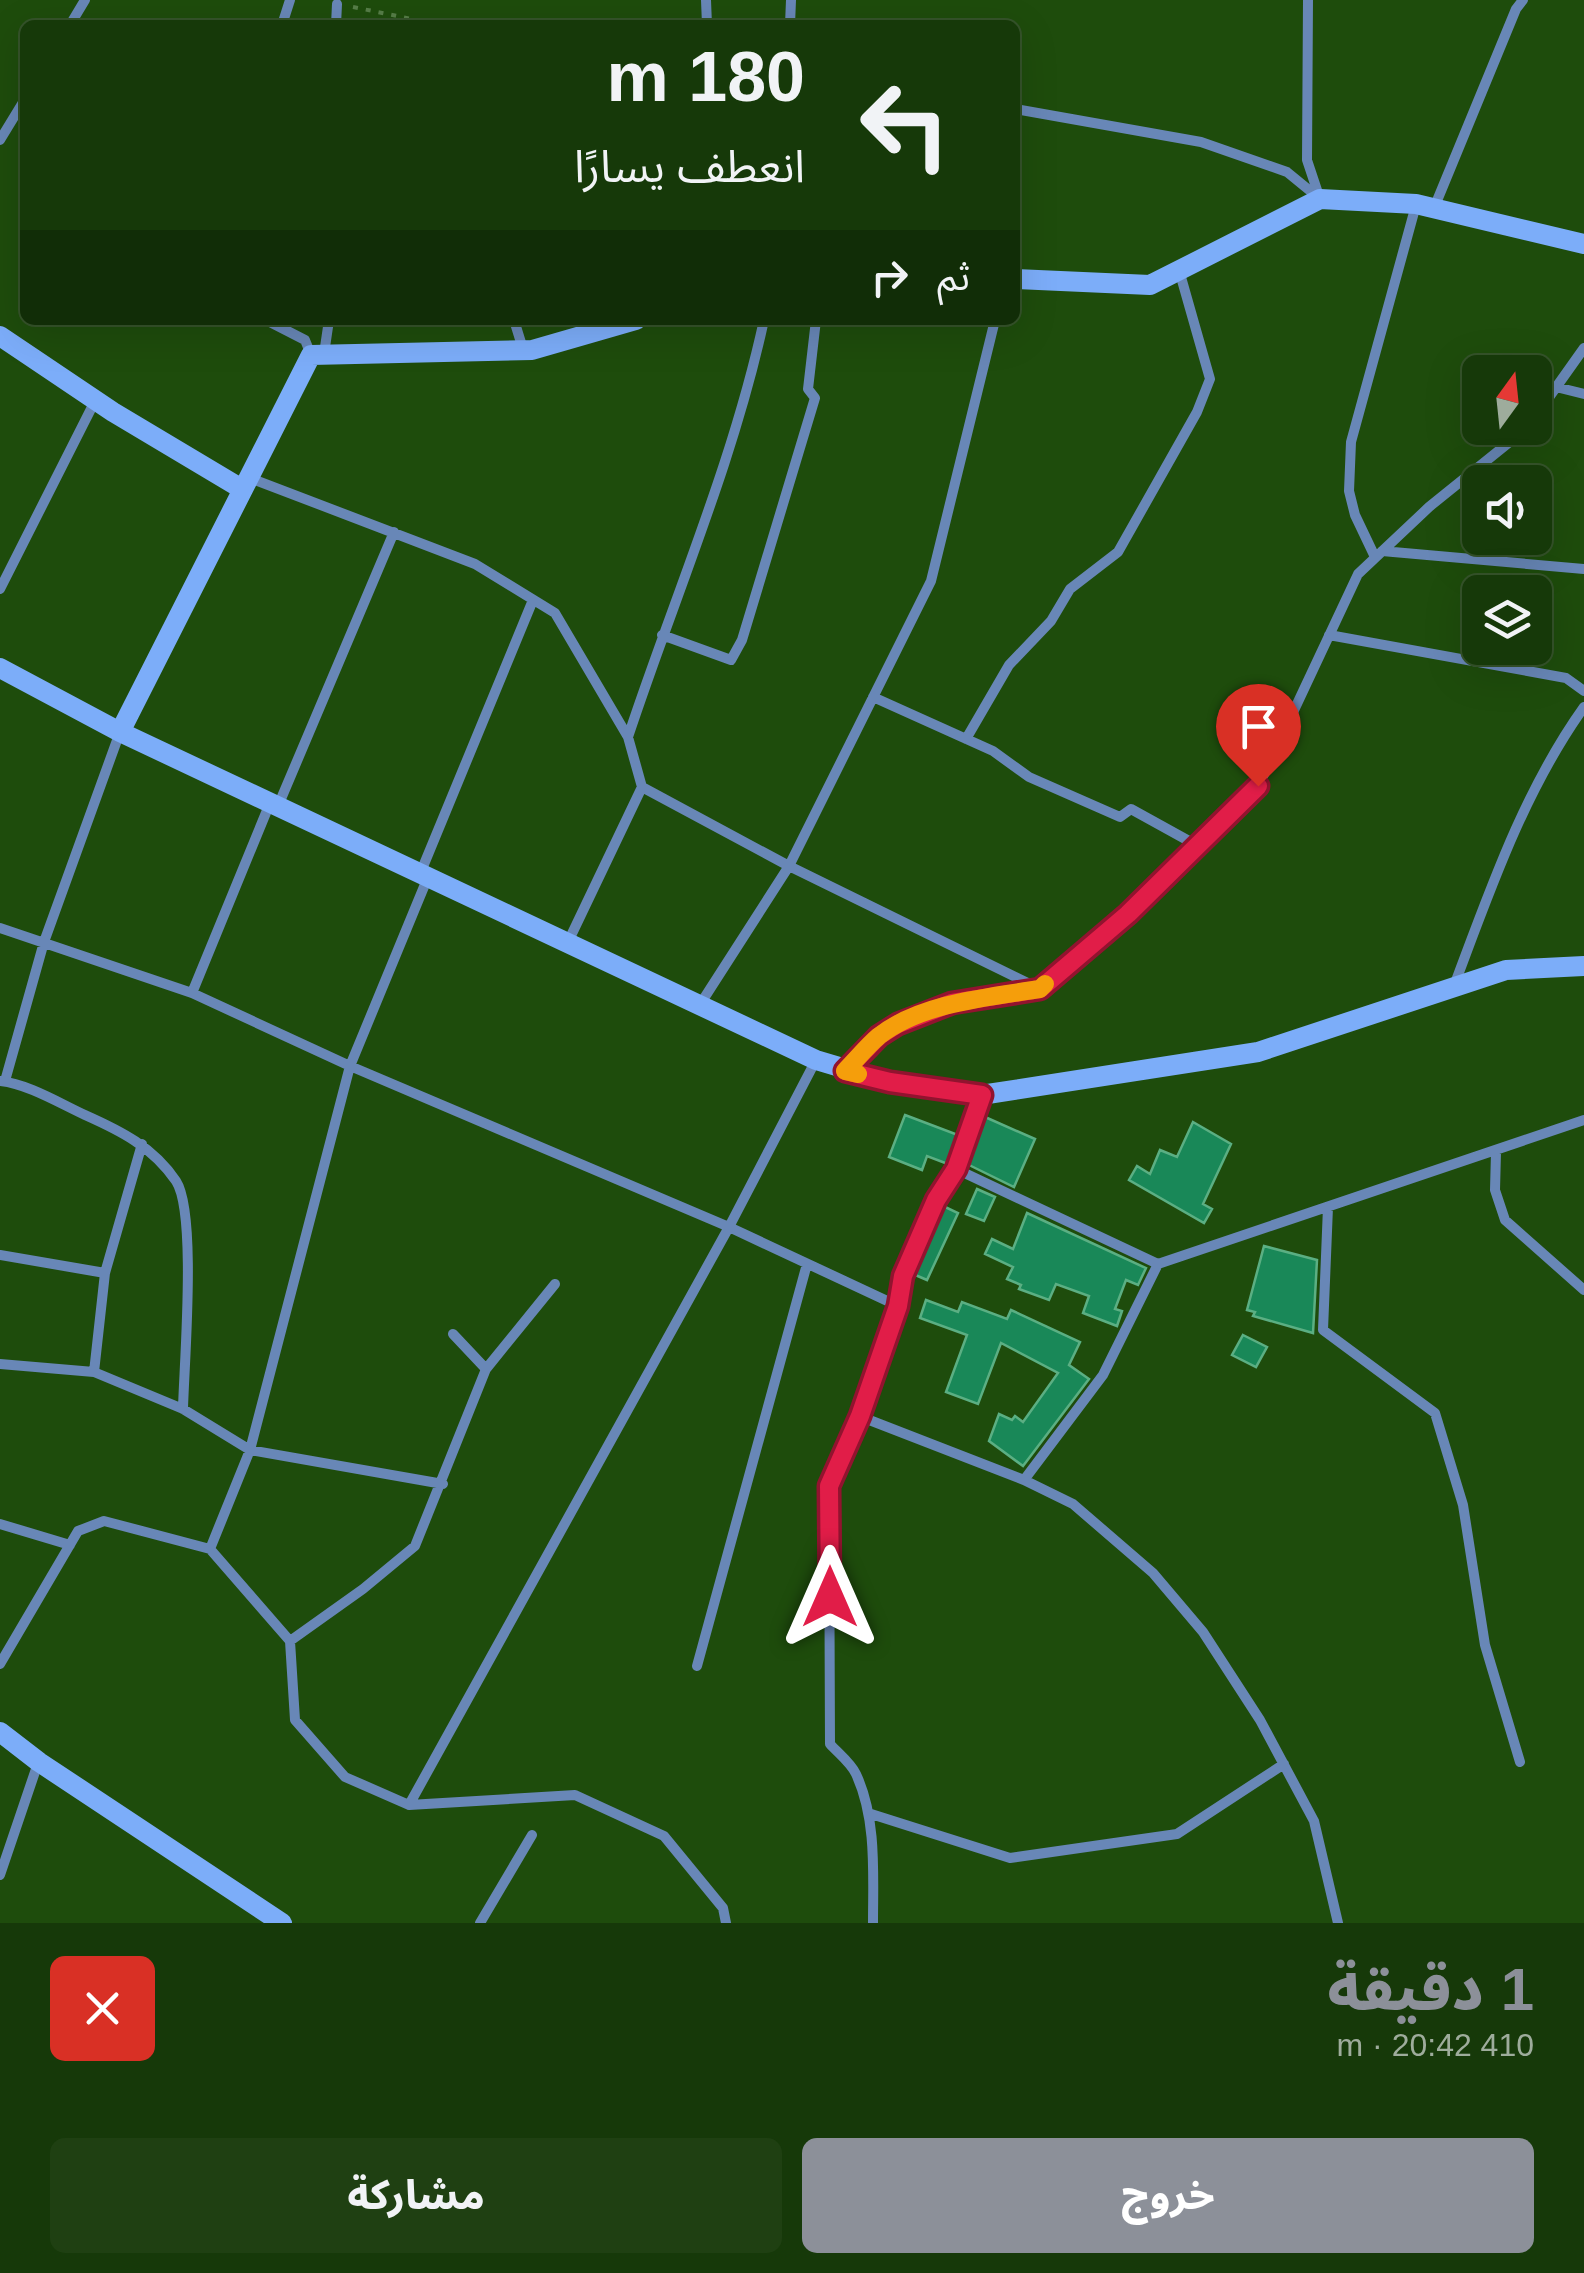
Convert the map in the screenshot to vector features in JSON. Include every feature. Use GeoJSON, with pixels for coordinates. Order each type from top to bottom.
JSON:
{"type":"FeatureCollection","features":[{"type":"Feature","properties":{"kind":"street"},"geometry":{"type":"LineString","coordinates":[[1308,0],[1308,160],[1320,200]]}},
{"type":"Feature","properties":{"kind":"street"},"geometry":{"type":"LineString","coordinates":[[1379,554],[1355,515],[1349,491],[1351,442],[1425,206],[1523,0]]}},
{"type":"Feature","properties":{"kind":"street"},"geometry":{"type":"LineString","coordinates":[[336,20],[337,4]]}},
{"type":"Feature","properties":{"kind":"street"},"geometry":{"type":"LineString","coordinates":[[0,140],[20,107]]}},
{"type":"Feature","properties":{"kind":"street"},"geometry":{"type":"LineString","coordinates":[[1020,110],[1201,142],[1287,172],[1320,200]]}},
{"type":"Feature","properties":{"kind":"street"},"geometry":{"type":"LineString","coordinates":[[1020,278],[1150,285],[1320,200],[1425,206],[1584,244]]}},
{"type":"Feature","properties":{"kind":"street"},"geometry":{"type":"LineString","coordinates":[[966,739],[1010,666],[1051,621],[1070,589],[1118,552],[1197,412],[1210,378],[1178,269]]}},
{"type":"Feature","properties":{"kind":"street"},"geometry":{"type":"LineString","coordinates":[[276,325],[305,340],[318,355]]}},
{"type":"Feature","properties":{"kind":"street"},"geometry":{"type":"LineString","coordinates":[[183,1409],[188,1244],[178,1184],[142,1144],[3,1081],[44,942],[120,732],[246,483],[318,355],[327,325]]}},
{"type":"Feature","properties":{"kind":"street"},"geometry":{"type":"LineString","coordinates":[[516,325],[524,350]]}},
{"type":"Feature","properties":{"kind":"street"},"geometry":{"type":"LineString","coordinates":[[318,355],[524,350],[617,325]]}},
{"type":"Feature","properties":{"kind":"street"},"geometry":{"type":"LineString","coordinates":[[628,737],[713,499],[750,386],[763,325]]}},
{"type":"Feature","properties":{"kind":"street"},"geometry":{"type":"LineString","coordinates":[[662,635],[730,660],[742,640],[816,398],[808,390],[815,325]]}},
{"type":"Feature","properties":{"kind":"street"},"geometry":{"type":"LineString","coordinates":[[701,1003],[789,866],[931,581],[994,325]]}},
{"type":"Feature","properties":{"kind":"street"},"geometry":{"type":"LineString","coordinates":[[0,336],[95,400],[246,483],[394,532],[475,564],[555,613],[628,737],[642,787],[568,942]]}},
{"type":"Feature","properties":{"kind":"street"},"geometry":{"type":"LineString","coordinates":[[1552,393],[1584,348]]}},
{"type":"Feature","properties":{"kind":"street"},"geometry":{"type":"LineString","coordinates":[[1556,388],[1584,394]]}},
{"type":"Feature","properties":{"kind":"street"},"geometry":{"type":"LineString","coordinates":[[0,589],[95,400]]}},
{"type":"Feature","properties":{"kind":"street"},"geometry":{"type":"LineString","coordinates":[[845,1071],[879,1036],[898,1024],[952,1003],[1040,989],[1128,914],[1258,786],[1358,574],[1429,507],[1506,445]]}},
{"type":"Feature","properties":{"kind":"street"},"geometry":{"type":"LineString","coordinates":[[192,993],[394,532]]}},
{"type":"Feature","properties":{"kind":"street"},"geometry":{"type":"LineString","coordinates":[[1379,554],[1584,569]]}},
{"type":"Feature","properties":{"kind":"street"},"geometry":{"type":"LineString","coordinates":[[210,1549],[250,1450],[350,1066],[533,600]]}},
{"type":"Feature","properties":{"kind":"street"},"geometry":{"type":"LineString","coordinates":[[1329,635],[1566,678],[1584,690]]}},
{"type":"Feature","properties":{"kind":"street"},"geometry":{"type":"LineString","coordinates":[[3,676],[816,1060],[890,1082],[982,1095],[1258,1052],[1506,970],[1584,966]]}},
{"type":"Feature","properties":{"kind":"street"},"geometry":{"type":"LineString","coordinates":[[873,697],[993,751],[1030,777],[1120,818],[1131,809],[1198,846]]}},
{"type":"Feature","properties":{"kind":"street"},"geometry":{"type":"LineString","coordinates":[[1454,987],[1504,853],[1562,738],[1584,707]]}},
{"type":"Feature","properties":{"kind":"street"},"geometry":{"type":"LineString","coordinates":[[642,787],[789,866],[1040,989]]}},
{"type":"Feature","properties":{"kind":"street"},"geometry":{"type":"LineString","coordinates":[[0,928],[192,993],[350,1066],[729,1227],[898,1306]]}},
{"type":"Feature","properties":{"kind":"street"},"geometry":{"type":"LineString","coordinates":[[408,1805],[729,1227],[816,1060]]}},
{"type":"Feature","properties":{"kind":"street"},"geometry":{"type":"LineString","coordinates":[[874,1923],[868,1813],[855,1771],[830,1744],[829,1486],[860,1416],[898,1306],[903,1276],[936,1200],[956,1169],[982,1095]]}},
{"type":"Feature","properties":{"kind":"street"},"geometry":{"type":"LineString","coordinates":[[956,1169],[1158,1264],[1584,1120]]}},
{"type":"Feature","properties":{"kind":"street"},"geometry":{"type":"LineString","coordinates":[[94,1372],[105,1273],[142,1144]]}},
{"type":"Feature","properties":{"kind":"street"},"geometry":{"type":"LineString","coordinates":[[1496,1152],[1495,1190],[1506,1220],[1584,1290]]}},
{"type":"Feature","properties":{"kind":"street"},"geometry":{"type":"LineString","coordinates":[[1328,1207],[1323,1330],[1434,1413],[1462,1505],[1485,1645],[1520,1762]]}},
{"type":"Feature","properties":{"kind":"street"},"geometry":{"type":"LineString","coordinates":[[0,1255],[105,1273]]}},
{"type":"Feature","properties":{"kind":"street"},"geometry":{"type":"LineString","coordinates":[[696,1666],[807,1264]]}},
{"type":"Feature","properties":{"kind":"street"},"geometry":{"type":"LineString","coordinates":[[1024,1480],[1104,1375],[1158,1264]]}},
{"type":"Feature","properties":{"kind":"street"},"geometry":{"type":"LineString","coordinates":[[290,1641],[415,1546],[486,1369],[555,1284]]}},
{"type":"Feature","properties":{"kind":"street"},"geometry":{"type":"LineString","coordinates":[[453,1334],[486,1369]]}},
{"type":"Feature","properties":{"kind":"street"},"geometry":{"type":"LineString","coordinates":[[0,1364],[94,1372],[183,1409],[250,1450],[442,1484]]}},
{"type":"Feature","properties":{"kind":"street"},"geometry":{"type":"LineString","coordinates":[[860,1416],[1024,1480],[1073,1504],[1153,1573],[1203,1632],[1284,1764],[1314,1821],[1338,1923]]}},
{"type":"Feature","properties":{"kind":"street"},"geometry":{"type":"LineString","coordinates":[[0,1664],[78,1531],[104,1521],[210,1549],[290,1641],[295,1720],[345,1777],[408,1805],[574,1795],[664,1836],[723,1908],[726,1923]]}},
{"type":"Feature","properties":{"kind":"street"},"geometry":{"type":"LineString","coordinates":[[0,1524],[70,1546]]}},
{"type":"Feature","properties":{"kind":"street"},"geometry":{"type":"LineString","coordinates":[[0,1732],[282,1923]]}},
{"type":"Feature","properties":{"kind":"street"},"geometry":{"type":"LineString","coordinates":[[0,1875],[39,1762]]}},
{"type":"Feature","properties":{"kind":"street"},"geometry":{"type":"LineString","coordinates":[[868,1813],[1010,1858],[1176,1834],[1284,1764]]}},
{"type":"Feature","properties":{"kind":"street"},"geometry":{"type":"LineString","coordinates":[[480,1923],[532,1834]]}},
{"type":"Feature","properties":{"kind":"path"},"geometry":{"type":"LineString","coordinates":[[337,4],[418,20]]}},
{"type":"Feature","properties":{"kind":"building"},"geometry":{"type":"Polygon","coordinates":[[[905,1115],[958,1135],[948,1164],[927,1156],[922,1170],[889,1157],[905,1115]]]}},
{"type":"Feature","properties":{"kind":"building"},"geometry":{"type":"Polygon","coordinates":[[[985,1117],[1035,1139],[1014,1187],[967,1164],[985,1117]]]}},
{"type":"Feature","properties":{"kind":"building"},"geometry":{"type":"Polygon","coordinates":[[[1193,1122],[1231,1144],[1203,1204],[1212,1209],[1204,1223],[1129,1180],[1137,1166],[1150,1174],[1160,1150],[1177,1157],[1193,1122]]]}},
{"type":"Feature","properties":{"kind":"building"},"geometry":{"type":"Polygon","coordinates":[[[977,1189],[995,1197],[984,1221],[966,1214],[977,1189]]]}},
{"type":"Feature","properties":{"kind":"building"},"geometry":{"type":"Polygon","coordinates":[[[943,1206],[958,1213],[927,1280],[913,1274],[943,1206]]]}},
{"type":"Feature","properties":{"kind":"building"},"geometry":{"type":"Polygon","coordinates":[[[1027,1213],[1146,1268],[1138,1285],[1126,1280],[1115,1309],[1122,1311],[1117,1326],[1083,1313],[1089,1296],[1056,1284],[1049,1300],[1019,1289],[1021,1285],[1007,1279],[1013,1267],[985,1254],[992,1239],[1013,1249],[1027,1213]]]}},
{"type":"Feature","properties":{"kind":"building"},"geometry":{"type":"Polygon","coordinates":[[[1264,1246],[1317,1260],[1313,1333],[1253,1316],[1255,1312],[1247,1310],[1264,1246]]]}},
{"type":"Feature","properties":{"kind":"building"},"geometry":{"type":"Polygon","coordinates":[[[926,1300],[958,1312],[962,1302],[1007,1319],[1011,1310],[1080,1342],[1069,1365],[1089,1379],[1023,1466],[989,1441],[999,1414],[1012,1420],[1015,1416],[1023,1422],[1058,1373],[1001,1343],[978,1404],[946,1392],[967,1335],[920,1318],[926,1300]]]}},
{"type":"Feature","properties":{"kind":"building"},"geometry":{"type":"Polygon","coordinates":[[[1243,1335],[1267,1347],[1256,1367],[1232,1355],[1243,1335]]]}},
{"type":"Feature","properties":{"kind":"slow traffic"},"geometry":{"type":"LineString","coordinates":[[858,1074],[845,1071],[879,1036],[898,1024],[952,1003],[1040,989],[1045,984]]}},
{"type":"Feature","properties":{"kind":"route"},"geometry":{"type":"LineString","coordinates":[[830,1597],[829,1486],[860,1416],[898,1306],[903,1276],[936,1200],[956,1169],[982,1095],[890,1082],[845,1071],[879,1036],[898,1024],[952,1003],[1040,989],[1128,914],[1258,786]]}}]}
